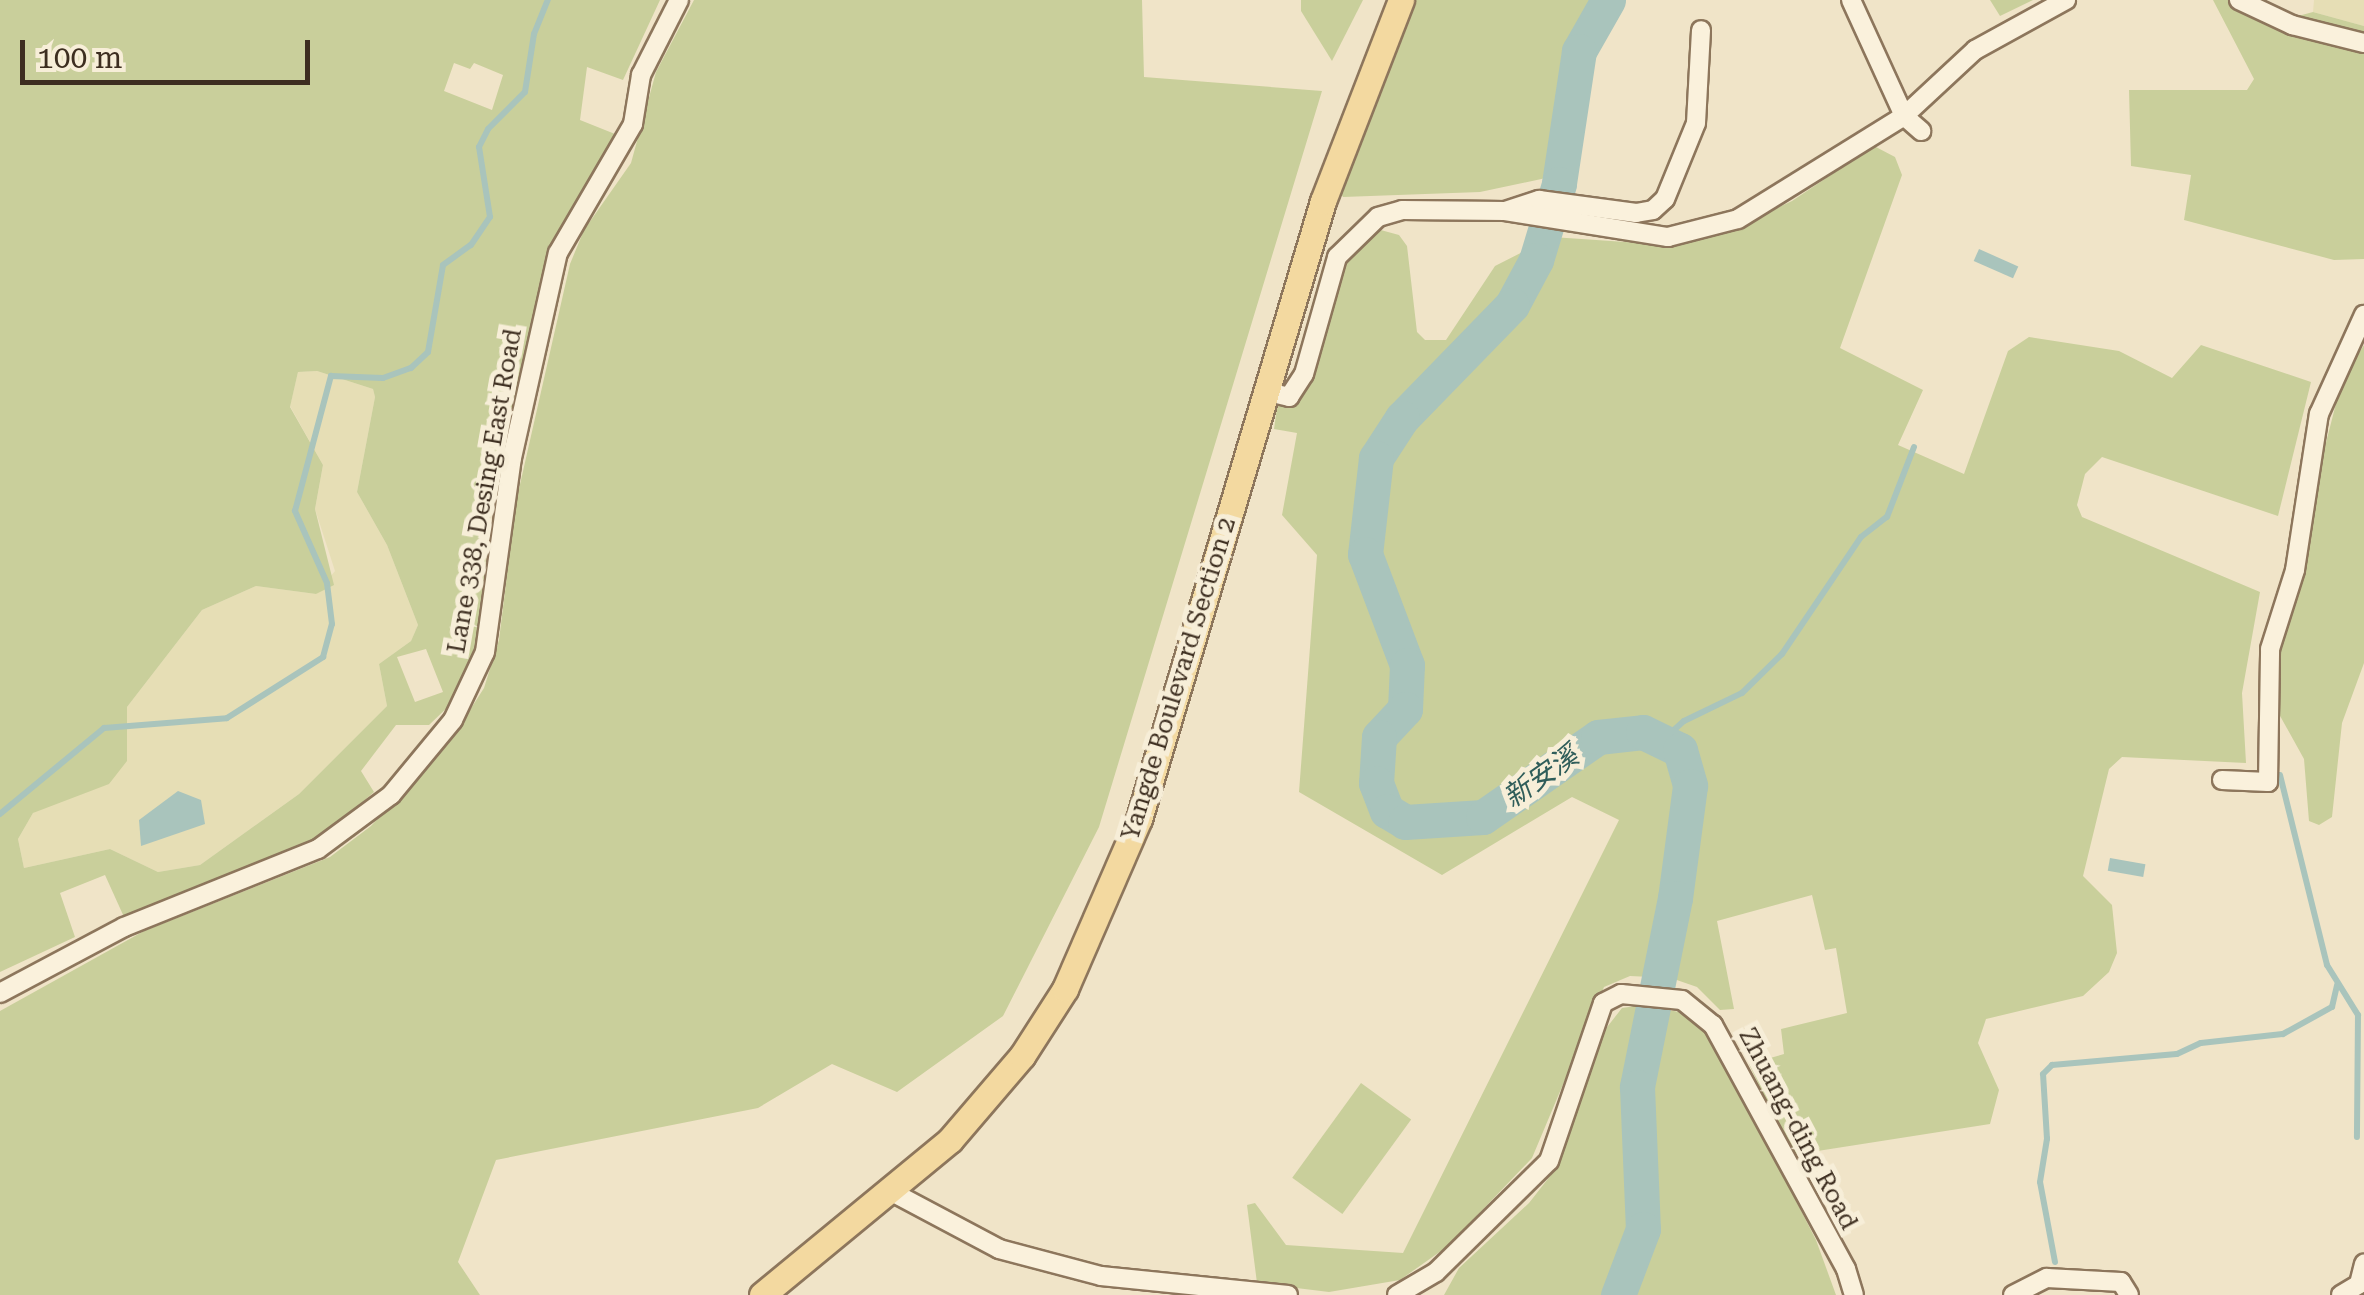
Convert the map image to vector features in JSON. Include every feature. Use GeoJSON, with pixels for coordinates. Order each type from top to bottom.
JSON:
{"type":"FeatureCollection","features":[{"type":"Feature","properties":{"kind":"main road","name":"Yangde Boulevard Section 2"},"geometry":{"type":"LineString","coordinates":[[762,1295],[892,1192],[950,1140],[1022,1056],[1065,990],[1138,819],[1323,202],[1401,0]]}},
{"type":"Feature","properties":{"kind":"street","name":"Lane 338, Desing East Road"},"geometry":{"type":"LineString","coordinates":[[0,993],[124,927],[318,850],[390,795],[452,720],[484,652],[512,458],[558,253],[633,124],[641,76],[678,0]]}},
{"type":"Feature","properties":{"kind":"street"},"geometry":{"type":"LineString","coordinates":[[1851,0],[1904,116],[1921,131]]}},
{"type":"Feature","properties":{"kind":"street"},"geometry":{"type":"LineString","coordinates":[[1268,392],[1288,398],[1304,374],[1337,257],[1357,232],[1402,210],[1504,211],[1668,237],[1738,218],[1904,116],[1974,50],[2066,0]]}},
{"type":"Feature","properties":{"kind":"street"},"geometry":{"type":"LineString","coordinates":[[2238,0],[2292,25],[2364,43]]}},
{"type":"Feature","properties":{"kind":"street"},"geometry":{"type":"LineString","coordinates":[[1504,211],[1539,200],[1636,214],[1665,198],[1696,124],[1701,30]]}},
{"type":"Feature","properties":{"kind":"street"},"geometry":{"type":"LineString","coordinates":[[2222,780],[2268,782],[2270,649],[2294,570],[2319,414],[2364,316]]}},
{"type":"Feature","properties":{"kind":"street","name":"Zhuang-ding Road"},"geometry":{"type":"LineString","coordinates":[[1398,1295],[1436,1272],[1549,1161],[1603,1003],[1621,994],[1682,1000],[1702,1010],[1735,1060],[1854,1295]]}},
{"type":"Feature","properties":{"kind":"street"},"geometry":{"type":"LineString","coordinates":[[892,1192],[999,1249],[1101,1276],[1288,1295]]}},
{"type":"Feature","properties":{"kind":"street"},"geometry":{"type":"LineString","coordinates":[[2341,1295],[2359,1284],[2364,1264]]}},
{"type":"Feature","properties":{"kind":"street"},"geometry":{"type":"LineString","coordinates":[[2013,1295],[2047,1278],[2121,1282],[2130,1295]]}},
{"type":"Feature","properties":{"kind":"shaded area"},"geometry":{"type":"Polygon","coordinates":[[[2314,0],[2364,0],[2364,26],[2313,12],[2314,0]]]}},
{"type":"Feature","properties":{"kind":"shaded area"},"geometry":{"type":"Polygon","coordinates":[[[317,371],[373,389],[375,397],[357,492],[387,545],[418,625],[411,641],[379,664],[387,706],[299,794],[200,865],[158,872],[110,849],[24,868],[18,839],[33,813],[127,760],[127,707],[202,610],[256,586],[316,594],[335,571],[315,509],[323,465],[290,406],[298,372],[317,371]]]}},
{"type":"Feature","properties":{"kind":"green space"},"geometry":{"type":"Polygon","coordinates":[[[0,0],[660,0],[623,80],[587,67],[580,120],[615,134],[549,250],[492,499],[477,647],[452,703],[429,725],[396,725],[361,771],[374,792],[318,841],[124,917],[105,875],[60,893],[75,937],[0,972],[0,0]],[[454,63],[444,91],[492,110],[503,75],[474,63],[470,69],[454,63]],[[317,371],[298,372],[290,407],[323,465],[315,509],[334,585],[316,594],[256,586],[202,610],[127,707],[127,761],[109,784],[33,813],[18,839],[24,868],[110,849],[158,872],[200,865],[299,794],[387,706],[379,664],[411,641],[418,625],[387,545],[357,492],[375,397],[373,389],[317,371]],[[426,649],[397,657],[415,702],[443,692],[426,649]]]}},
{"type":"Feature","properties":{"kind":"green space"},"geometry":{"type":"Polygon","coordinates":[[[694,0],[1142,0],[1144,77],[1322,91],[1099,827],[1003,1016],[897,1092],[832,1064],[758,1108],[496,1160],[458,1262],[480,1295],[0,1295],[0,1011],[144,931],[330,857],[371,826],[449,743],[484,688],[499,640],[516,502],[570,264],[584,230],[631,163],[656,72],[694,0]]]}},
{"type":"Feature","properties":{"kind":"green space"},"geometry":{"type":"Polygon","coordinates":[[[1301,0],[1363,0],[1332,61],[1301,11],[1301,0]]]}},
{"type":"Feature","properties":{"kind":"green space"},"geometry":{"type":"Polygon","coordinates":[[[1406,0],[1597,0],[1564,65],[1546,178],[1480,192],[1343,197],[1336,186],[1406,0]]]}},
{"type":"Feature","properties":{"kind":"green space"},"geometry":{"type":"Polygon","coordinates":[[[1990,0],[2033,0],[2000,16],[1990,0]]]}},
{"type":"Feature","properties":{"kind":"green space"},"geometry":{"type":"Polygon","coordinates":[[[2213,0],[2234,0],[2272,23],[2313,12],[2364,26],[2364,259],[2334,260],[2184,220],[2191,175],[2131,166],[2129,90],[2247,90],[2254,79],[2213,0]]]}},
{"type":"Feature","properties":{"kind":"green space"},"geometry":{"type":"Polygon","coordinates":[[[1874,146],[1895,157],[1902,175],[1840,348],[1923,390],[1898,445],[1964,474],[2008,351],[2029,337],[2119,351],[2172,378],[2201,345],[2311,382],[2278,516],[2102,457],[2085,474],[2077,505],[2082,517],[2260,592],[2242,693],[2246,763],[2122,757],[2109,769],[2083,876],[2112,905],[2117,953],[2109,972],[2083,996],[1986,1019],[1978,1043],[1999,1090],[1990,1124],[1792,1155],[1749,1064],[1784,1054],[1781,1029],[1847,1013],[1836,948],[1825,950],[1812,895],[1717,921],[1734,1009],[1720,1010],[1697,987],[1671,978],[1630,976],[1604,987],[1532,1158],[1448,1246],[1400,1280],[1329,1292],[1257,1283],[1247,1205],[1255,1203],[1286,1245],[1403,1253],[1619,820],[1572,797],[1442,875],[1299,792],[1317,555],[1282,515],[1297,433],[1274,429],[1278,400],[1293,400],[1341,259],[1377,229],[1399,235],[1407,246],[1417,332],[1425,340],[1446,340],[1495,266],[1552,237],[1670,245],[1720,234],[1792,201],[1874,146]]]}},
{"type":"Feature","properties":{"kind":"green space"},"geometry":{"type":"Polygon","coordinates":[[[2364,345],[2364,663],[2342,723],[2332,817],[2319,825],[2309,821],[2304,759],[2279,714],[2275,663],[2306,567],[2318,474],[2342,380],[2364,345]]]}},
{"type":"Feature","properties":{"kind":"green space"},"geometry":{"type":"Polygon","coordinates":[[[1643,1005],[1684,1013],[1714,1041],[1816,1240],[1836,1295],[1444,1295],[1459,1268],[1529,1203],[1558,1166],[1604,1031],[1622,1008],[1643,1005]]]}},
{"type":"Feature","properties":{"kind":"green space"},"geometry":{"type":"Polygon","coordinates":[[[1361,1083],[1411,1119],[1342,1214],[1292,1178],[1361,1083]]]}},
{"type":"Feature","properties":{"kind":"water"},"geometry":{"type":"Polygon","coordinates":[[[1979,249],[2018,266],[2013,278],[1974,261],[1979,249]]]}},
{"type":"Feature","properties":{"kind":"water"},"geometry":{"type":"Polygon","coordinates":[[[178,791],[201,800],[205,824],[141,846],[139,820],[178,791]]]}},
{"type":"Feature","properties":{"kind":"water"},"geometry":{"type":"Polygon","coordinates":[[[2110,858],[2145,864],[2143,877],[2108,871],[2110,858]]]}},
{"type":"Feature","properties":{"kind":"waterway"},"geometry":{"type":"LineString","coordinates":[[0,814],[104,728],[227,718],[323,657],[332,624],[327,583],[295,511],[331,376],[383,378],[411,368],[428,352],[443,265],[471,245],[490,217],[479,147],[488,129],[525,92],[534,34],[548,0]]}},
{"type":"Feature","properties":{"kind":"waterway","name":"新安溪"},"geometry":{"type":"LineString","coordinates":[[1608,0],[1579,51],[1559,184],[1536,260],[1512,305],[1402,418],[1376,458],[1365,554],[1407,665],[1405,709],[1379,737],[1376,783],[1387,811],[1405,822],[1483,817],[1598,737],[1643,732],[1680,750],[1690,786],[1675,898],[1637,1087],[1643,1229],[1618,1295]]}},
{"type":"Feature","properties":{"kind":"waterway"},"geometry":{"type":"LineString","coordinates":[[1665,738],[1684,721],[1742,693],[1782,654],[1861,537],[1887,517],[1914,447]]}},
{"type":"Feature","properties":{"kind":"waterway"},"geometry":{"type":"LineString","coordinates":[[2280,775],[2327,965],[2358,1015],[2357,1137]]}},
{"type":"Feature","properties":{"kind":"waterway"},"geometry":{"type":"LineString","coordinates":[[2055,1262],[2040,1182],[2047,1139],[2043,1074],[2052,1065],[2177,1054],[2201,1043],[2283,1034],[2332,1007],[2337,985]]}}]}
